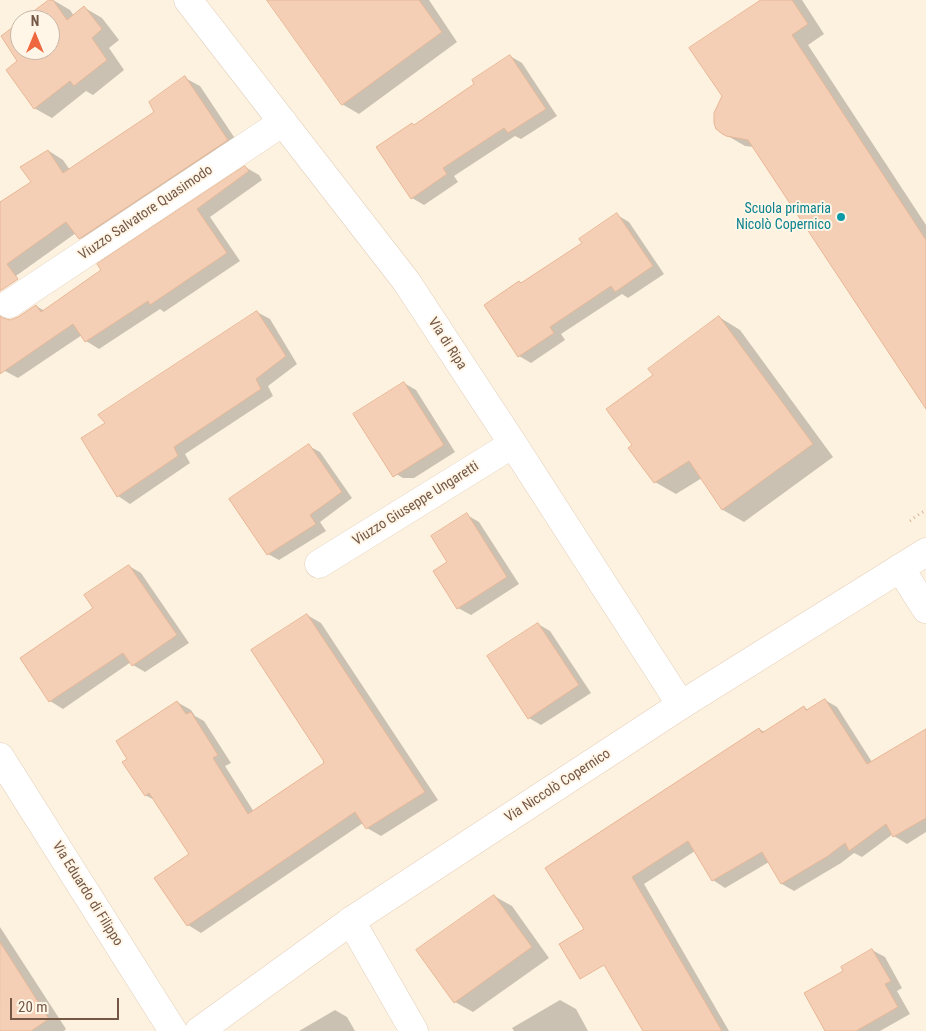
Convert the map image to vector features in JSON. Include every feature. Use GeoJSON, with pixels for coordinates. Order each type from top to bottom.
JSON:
{"type":"FeatureCollection","features":[{"type":"Feature","properties":{"kind":"street","name":"Via di Ripa"},"geometry":{"type":"LineString","coordinates":[[188,0],[406,282],[681,705]]}},
{"type":"Feature","properties":{"kind":"street","name":"Viuzzo Salvatore Quasimodo"},"geometry":{"type":"LineString","coordinates":[[9,304],[283,122]]}},
{"type":"Feature","properties":{"kind":"street","name":"Viuzzo Giuseppe Ungaretti"},"geometry":{"type":"LineString","coordinates":[[319,564],[513,444]]}},
{"type":"Feature","properties":{"kind":"street","name":"Via Niccolò Copernico"},"geometry":{"type":"LineString","coordinates":[[199,1031],[351,921],[681,705],[926,552]]}},
{"type":"Feature","properties":{"kind":"street"},"geometry":{"type":"LineString","coordinates":[[900,568],[926,609]]}},
{"type":"Feature","properties":{"kind":"street","name":"Via Eduardo di Filippo"},"geometry":{"type":"LineString","coordinates":[[0,757],[173,1031]]}},
{"type":"Feature","properties":{"kind":"street"},"geometry":{"type":"LineString","coordinates":[[351,921],[414,1031]]}},
{"type":"Feature","properties":{"kind":"building"},"geometry":{"type":"Polygon","coordinates":[[[49,0],[53,0],[60,10],[36,10],[49,0]]]}},
{"type":"Feature","properties":{"kind":"building"},"geometry":{"type":"Polygon","coordinates":[[[267,0],[419,0],[442,32],[342,105],[267,0]]]}},
{"type":"Feature","properties":{"kind":"building","name":"Scuola primaria Nicolò Copernico"},"geometry":{"type":"Polygon","coordinates":[[[761,0],[792,0],[808,24],[792,35],[926,240],[926,409],[748,140],[726,136],[716,129],[714,113],[722,96],[689,48],[761,0]]]}},
{"type":"Feature","properties":{"kind":"building"},"geometry":{"type":"Polygon","coordinates":[[[84,6],[102,29],[92,38],[107,60],[74,86],[70,81],[34,109],[6,70],[17,61],[60,60],[60,10],[67,20],[84,6]]]}},
{"type":"Feature","properties":{"kind":"building"},"geometry":{"type":"Polygon","coordinates":[[[10,29],[10,50],[1,36],[10,29]]]}},
{"type":"Feature","properties":{"kind":"building"},"geometry":{"type":"Polygon","coordinates":[[[510,55],[546,109],[508,133],[504,128],[443,168],[447,174],[411,199],[376,147],[412,123],[414,125],[474,84],[472,80],[510,55]]]}},
{"type":"Feature","properties":{"kind":"building"},"geometry":{"type":"Polygon","coordinates":[[[185,76],[228,140],[79,239],[66,222],[7,264],[18,279],[0,291],[0,202],[31,182],[20,167],[48,150],[63,173],[154,112],[149,102],[185,76]]]}},
{"type":"Feature","properties":{"kind":"building"},"geometry":{"type":"Polygon","coordinates":[[[245,166],[249,171],[197,209],[227,253],[150,305],[148,301],[85,342],[73,324],[0,374],[0,316],[10,320],[36,305],[41,312],[101,270],[97,264],[245,166]]]}},
{"type":"Feature","properties":{"kind":"building"},"geometry":{"type":"Polygon","coordinates":[[[617,213],[653,266],[615,292],[611,286],[550,327],[554,333],[518,357],[484,305],[519,281],[521,283],[582,243],[579,239],[617,213]]]}},
{"type":"Feature","properties":{"kind":"building"},"geometry":{"type":"Polygon","coordinates":[[[257,311],[286,356],[256,379],[261,389],[174,447],[178,456],[117,497],[81,438],[105,423],[98,415],[257,311]]]}},
{"type":"Feature","properties":{"kind":"building"},"geometry":{"type":"Polygon","coordinates":[[[719,316],[813,444],[722,510],[689,461],[654,483],[628,448],[632,445],[606,409],[653,375],[648,369],[719,316]]]}},
{"type":"Feature","properties":{"kind":"building"},"geometry":{"type":"Polygon","coordinates":[[[404,382],[444,445],[393,477],[353,414],[404,382]]]}},
{"type":"Feature","properties":{"kind":"building"},"geometry":{"type":"Polygon","coordinates":[[[309,444],[342,492],[310,515],[316,524],[267,555],[229,499],[309,444]]]}},
{"type":"Feature","properties":{"kind":"building"},"geometry":{"type":"Polygon","coordinates":[[[467,513],[507,577],[457,609],[433,571],[447,562],[431,536],[467,513]]]}},
{"type":"Feature","properties":{"kind":"building"},"geometry":{"type":"Polygon","coordinates":[[[129,565],[177,635],[132,666],[123,653],[49,702],[20,658],[93,608],[84,595],[129,565]]]}},
{"type":"Feature","properties":{"kind":"building"},"geometry":{"type":"Polygon","coordinates":[[[307,614],[425,792],[366,829],[355,812],[187,926],[154,878],[189,854],[149,793],[145,796],[122,762],[127,759],[116,741],[177,701],[186,714],[191,712],[218,755],[213,758],[248,814],[324,763],[251,650],[307,614]]]}},
{"type":"Feature","properties":{"kind":"building"},"geometry":{"type":"Polygon","coordinates":[[[538,623],[579,685],[528,719],[487,656],[538,623]]]}},
{"type":"Feature","properties":{"kind":"building"},"geometry":{"type":"Polygon","coordinates":[[[825,699],[867,764],[926,729],[926,818],[893,837],[886,824],[849,851],[845,843],[828,856],[781,884],[762,852],[712,881],[688,841],[632,877],[722,1031],[643,1031],[604,965],[580,979],[559,944],[584,929],[545,868],[759,728],[762,733],[804,706],[806,710],[825,699]]]}},
{"type":"Feature","properties":{"kind":"building"},"geometry":{"type":"Polygon","coordinates":[[[494,895],[532,947],[454,1003],[416,950],[494,895]]]}},
{"type":"Feature","properties":{"kind":"building"},"geometry":{"type":"Polygon","coordinates":[[[0,942],[49,1019],[31,1031],[0,1031],[0,942]]]}},
{"type":"Feature","properties":{"kind":"building"},"geometry":{"type":"Polygon","coordinates":[[[872,949],[891,981],[885,984],[898,1007],[856,1031],[825,1031],[804,993],[843,971],[841,967],[872,949]]]}},
{"type":"Feature","properties":{"kind":"place","name":"Scuola primaria Nicolò Copernico"},"geometry":{"type":"Point","coordinates":[841,217]}}]}
